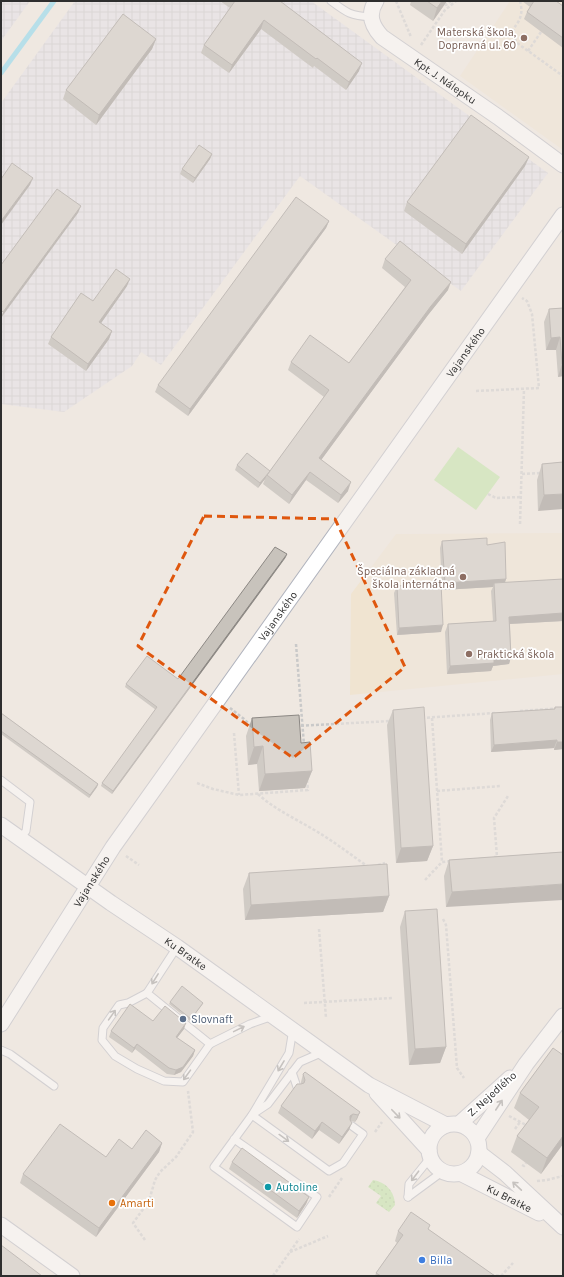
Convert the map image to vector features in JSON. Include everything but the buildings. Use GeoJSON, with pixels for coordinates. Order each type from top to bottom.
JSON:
{"type":"FeatureCollection","features":[{"type":"Feature","properties":{"kind":"street"},"geometry":{"type":"LineString","coordinates":[[372,17],[372,11],[376,1]]}},
{"type":"Feature","properties":{"kind":"street","name":"Kpt. J. Nálepku"},"geometry":{"type":"LineString","coordinates":[[372,17],[375,30],[382,36],[498,117],[563,165]]}},
{"type":"Feature","properties":{"kind":"street","name":"Vajanského"},"geometry":{"type":"LineString","coordinates":[[1,1024],[113,847],[563,215]]}},
{"type":"Feature","properties":{"kind":"street","name":"Ku Bratke"},"geometry":{"type":"LineString","coordinates":[[1,825],[88,887],[177,946],[369,1085],[452,1125]]}},
{"type":"Feature","properties":{"kind":"street","name":"Z. Nejedlého"},"geometry":{"type":"LineString","coordinates":[[477,1138],[526,1064],[563,1016]]}},
{"type":"Feature","properties":{"kind":"street","name":"Z. Nejedlého"},"geometry":{"type":"LineString","coordinates":[[452,1125],[526,1064]]}},
{"type":"Feature","properties":{"kind":"street","name":"Ku Bratke"},"geometry":{"type":"LineString","coordinates":[[369,1085],[429,1154]]}},
{"type":"Feature","properties":{"kind":"street"},"geometry":{"type":"LineString","coordinates":[[452,1125],[463,1125],[471,1130],[477,1138],[480,1145],[480,1153],[474,1166],[462,1174],[452,1175],[442,1172],[435,1166],[429,1154],[431,1139],[441,1128],[452,1125]]}},
{"type":"Feature","properties":{"kind":"street","name":"Ku Bratke"},"geometry":{"type":"LineString","coordinates":[[480,1153],[505,1173],[560,1225]]}},
{"type":"Feature","properties":{"kind":"street","name":"Ku Bratke"},"geometry":{"type":"LineString","coordinates":[[462,1174],[560,1225]]}},
{"type":"Feature","properties":{"kind":"street"},"geometry":{"type":"LineString","coordinates":[[1,1225],[72,1276]]}},
{"type":"Feature","properties":{"kind":"lane"},"geometry":{"type":"LineString","coordinates":[[331,1],[349,14],[357,17],[372,17]]}},
{"type":"Feature","properties":{"kind":"lane"},"geometry":{"type":"LineString","coordinates":[[1,780],[30,802],[26,831],[20,839]]}},
{"type":"Feature","properties":{"kind":"lane"},"geometry":{"type":"LineString","coordinates":[[177,946],[146,992],[128,1003],[119,1005],[103,1028],[102,1040],[115,1056],[137,1069],[164,1081],[182,1082],[210,1044],[250,1024],[273,1016]]}},
{"type":"Feature","properties":{"kind":"lane"},"geometry":{"type":"LineString","coordinates":[[146,992],[210,1044]]}},
{"type":"Feature","properties":{"kind":"lane"},"geometry":{"type":"LineString","coordinates":[[234,1139],[316,1197],[297,1227],[214,1167],[234,1139],[252,1115],[289,1054],[293,1029]]}},
{"type":"Feature","properties":{"kind":"lane"},"geometry":{"type":"LineString","coordinates":[[1,1050],[10,1054],[54,1086]]}},
{"type":"Feature","properties":{"kind":"lane"},"geometry":{"type":"LineString","coordinates":[[252,1115],[268,1104],[300,1062],[324,1052]]}},
{"type":"Feature","properties":{"kind":"lane"},"geometry":{"type":"LineString","coordinates":[[292,1072],[297,1087]]}},
{"type":"Feature","properties":{"kind":"lane"},"geometry":{"type":"LineString","coordinates":[[252,1115],[329,1171],[343,1163],[363,1134],[352,1126]]}},
{"type":"Feature","properties":{"kind":"lane"},"geometry":{"type":"LineString","coordinates":[[429,1154],[409,1184],[408,1197],[442,1172]]}},
{"type":"Feature","properties":{"kind":"path"},"geometry":{"type":"LineString","coordinates":[[396,1],[413,40]]}},
{"type":"Feature","properties":{"kind":"path"},"geometry":{"type":"LineString","coordinates":[[445,4],[446,5],[451,1]]}},
{"type":"Feature","properties":{"kind":"path"},"geometry":{"type":"LineString","coordinates":[[418,49],[445,10],[456,1]]}},
{"type":"Feature","properties":{"kind":"path"},"geometry":{"type":"LineString","coordinates":[[520,1],[522,15],[512,31],[517,44],[563,76]]}},
{"type":"Feature","properties":{"kind":"path"},"geometry":{"type":"LineString","coordinates":[[528,52],[541,32]]}},
{"type":"Feature","properties":{"kind":"path"},"geometry":{"type":"LineString","coordinates":[[476,391],[539,388],[532,314],[527,301],[509,290]]}},
{"type":"Feature","properties":{"kind":"path"},"geometry":{"type":"LineString","coordinates":[[520,524],[524,389]]}},
{"type":"Feature","properties":{"kind":"path"},"geometry":{"type":"LineString","coordinates":[[522,474],[542,473]]}},
{"type":"Feature","properties":{"kind":"path"},"geometry":{"type":"LineString","coordinates":[[488,494],[496,498],[521,497]]}},
{"type":"Feature","properties":{"kind":"path"},"geometry":{"type":"LineString","coordinates":[[296,644],[304,747]]}},
{"type":"Feature","properties":{"kind":"path"},"geometry":{"type":"LineString","coordinates":[[517,712],[563,708]]}},
{"type":"Feature","properties":{"kind":"path"},"geometry":{"type":"LineString","coordinates":[[418,719],[501,713]]}},
{"type":"Feature","properties":{"kind":"path"},"geometry":{"type":"LineString","coordinates":[[432,718],[442,862]]}},
{"type":"Feature","properties":{"kind":"path"},"geometry":{"type":"LineString","coordinates":[[244,719],[254,730]]}},
{"type":"Feature","properties":{"kind":"path"},"geometry":{"type":"LineString","coordinates":[[289,727],[396,720]]}},
{"type":"Feature","properties":{"kind":"path"},"geometry":{"type":"LineString","coordinates":[[234,733],[240,794]]}},
{"type":"Feature","properties":{"kind":"path"},"geometry":{"type":"LineString","coordinates":[[197,783],[213,789],[240,794],[257,794],[308,790],[306,776]]}},
{"type":"Feature","properties":{"kind":"path"},"geometry":{"type":"LineString","coordinates":[[437,791],[500,786]]}},
{"type":"Feature","properties":{"kind":"path"},"geometry":{"type":"LineString","coordinates":[[257,794],[319,833],[367,866]]}},
{"type":"Feature","properties":{"kind":"path"},"geometry":{"type":"LineString","coordinates":[[497,857],[494,818],[508,796]]}},
{"type":"Feature","properties":{"kind":"path"},"geometry":{"type":"LineString","coordinates":[[120,852],[138,865]]}},
{"type":"Feature","properties":{"kind":"path"},"geometry":{"type":"LineString","coordinates":[[489,858],[504,857]]}},
{"type":"Feature","properties":{"kind":"path"},"geometry":{"type":"LineString","coordinates":[[425,880],[442,862],[458,860]]}},
{"type":"Feature","properties":{"kind":"path"},"geometry":{"type":"LineString","coordinates":[[359,867],[378,866],[385,863]]}},
{"type":"Feature","properties":{"kind":"path"},"geometry":{"type":"LineString","coordinates":[[443,919],[446,925],[457,1068],[464,1078]]}},
{"type":"Feature","properties":{"kind":"path"},"geometry":{"type":"LineString","coordinates":[[319,929],[326,1018]]}},
{"type":"Feature","properties":{"kind":"path"},"geometry":{"type":"LineString","coordinates":[[304,1003],[392,998]]}},
{"type":"Feature","properties":{"kind":"path"},"geometry":{"type":"LineString","coordinates":[[145,1240],[133,1223],[149,1201],[155,1180],[160,1172],[176,1157],[193,1132],[188,1090],[182,1082]]}},
{"type":"Feature","properties":{"kind":"path"},"geometry":{"type":"LineString","coordinates":[[506,1114],[526,1125],[530,1120]]}},
{"type":"Feature","properties":{"kind":"path"},"geometry":{"type":"LineString","coordinates":[[515,1129],[520,1122]]}},
{"type":"Feature","properties":{"kind":"path"},"geometry":{"type":"LineString","coordinates":[[532,1181],[547,1180],[563,1176]]}},
{"type":"Feature","properties":{"kind":"path"},"geometry":{"type":"LineString","coordinates":[[290,1252],[328,1236]]}},
{"type":"Feature","properties":{"kind":"path"},"geometry":{"type":"LineString","coordinates":[[485,1274],[501,1276],[513,1263]]}},
{"type":"Feature","properties":{"kind":"highlighted area"},"geometry":{"type":"Polygon","coordinates":[[[204,516],[335,519],[405,667],[293,758],[138,646],[204,516]]]}},
{"type":"Feature","properties":{"kind":"shaded area"},"geometry":{"type":"Polygon","coordinates":[[[1,1],[30,1],[1,41],[1,1]]]}},
{"type":"Feature","properties":{"kind":"shaded area"},"geometry":{"type":"Polygon","coordinates":[[[75,1],[311,1],[548,173],[461,291],[300,176],[161,365],[141,352],[132,366],[64,412],[1,404],[1,103],[75,1]]]}},
{"type":"Feature","properties":{"kind":"shaded area","name":"Materská škola, Dopravná ul. 60"},"geometry":{"type":"Polygon","coordinates":[[[510,1],[563,1],[563,150],[460,76],[510,1]]]}},
{"type":"Feature","properties":{"kind":"shaded area"},"geometry":{"type":"Polygon","coordinates":[[[563,533],[563,674],[350,695],[351,594],[396,534],[563,533]]]}},
{"type":"Feature","properties":{"kind":"green space"},"geometry":{"type":"Polygon","coordinates":[[[458,447],[500,477],[476,510],[434,480],[458,447]]]}},
{"type":"Feature","properties":{"kind":"green space"},"geometry":{"type":"Polygon","coordinates":[[[373,1180],[386,1185],[395,1200],[395,1205],[389,1212],[376,1203],[381,1196],[368,1187],[373,1180]]]}},
{"type":"Feature","properties":{"kind":"waterway"},"geometry":{"type":"LineString","coordinates":[[1,73],[54,1]]}},
{"type":"Feature","properties":{"kind":"place","name":"Materská škola, Dopravná ul. 60"},"geometry":{"type":"Point","coordinates":[524,38]}},
{"type":"Feature","properties":{"kind":"place","name":"Špeciálna základná škola internátna"},"geometry":{"type":"Point","coordinates":[463,577]}},
{"type":"Feature","properties":{"kind":"place","name":"Praktická škola"},"geometry":{"type":"Point","coordinates":[469,654]}},
{"type":"Feature","properties":{"kind":"place","name":"Slovnaft"},"geometry":{"type":"Point","coordinates":[183,1019]}},
{"type":"Feature","properties":{"kind":"place","name":"Autoline"},"geometry":{"type":"Point","coordinates":[268,1187]}},
{"type":"Feature","properties":{"kind":"place","name":"Amarti"},"geometry":{"type":"Point","coordinates":[112,1203]}},
{"type":"Feature","properties":{"kind":"place","name":"Billa"},"geometry":{"type":"Point","coordinates":[422,1260]}}]}
